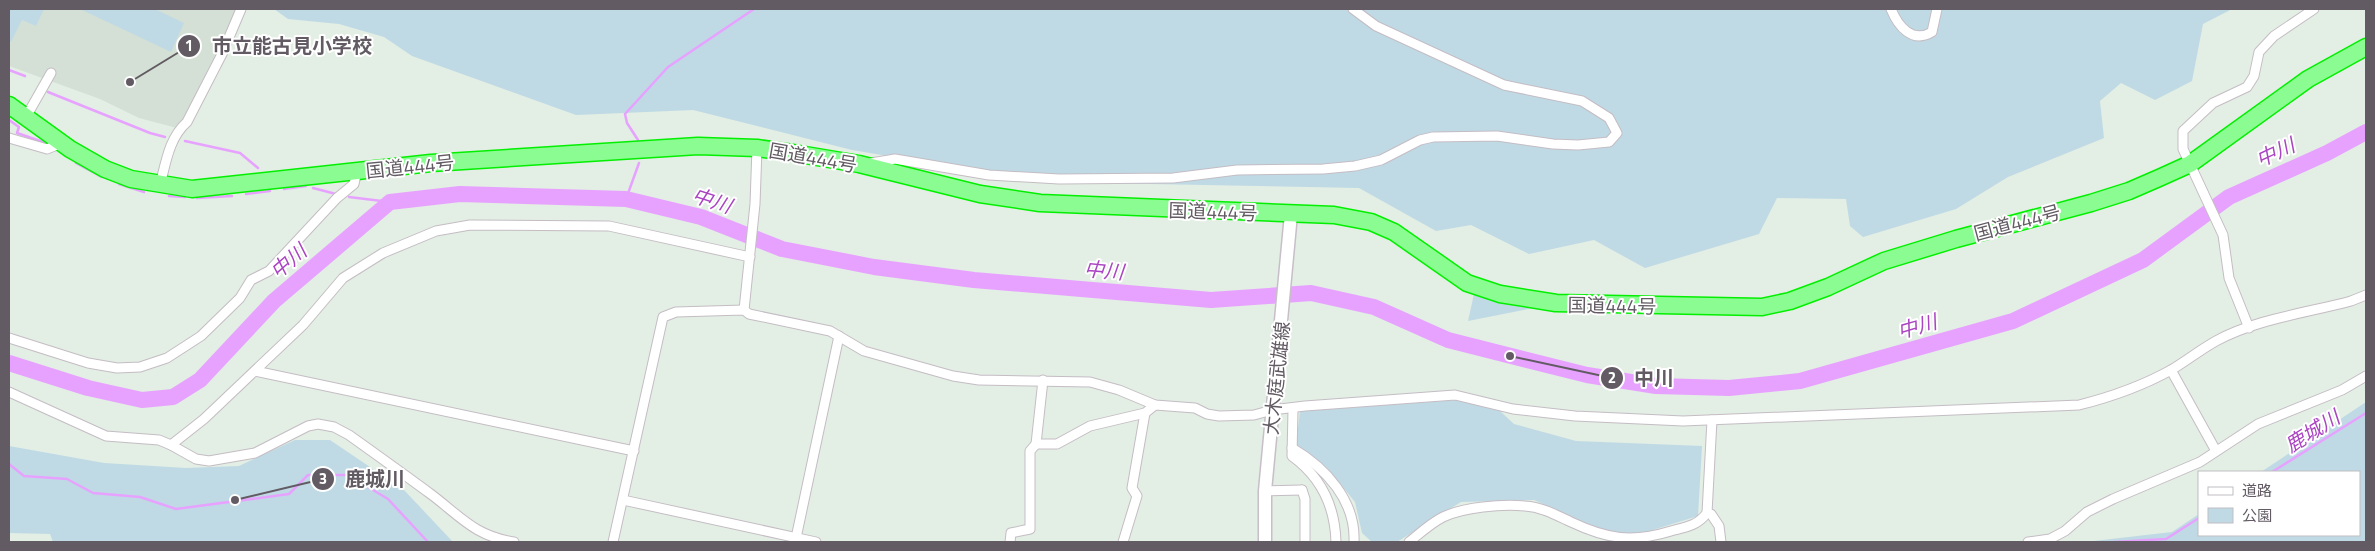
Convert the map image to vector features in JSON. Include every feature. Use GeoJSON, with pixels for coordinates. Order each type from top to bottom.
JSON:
{"type":"FeatureCollection","features":[{"type":"Feature","properties":{"kind":"highway","name":"国道444号"},"geometry":{"type":"LineString","coordinates":[[9,105],[62,144],[105,169],[131,179],[160,185],[192,188],[210,187],[431,163],[600,152],[698,146],[757,148],[859,164],[980,194],[1040,203],[1334,215],[1370,222],[1394,232],[1468,283],[1500,294],[1556,303],[1762,307],[1790,301],[1828,287],[1884,261],[2129,191],[2190,164],[2308,79],[2366,47]]}},
{"type":"Feature","properties":{"kind":"main road","name":"大木庭武雄線"},"geometry":{"type":"LineString","coordinates":[[1265,542],[1265,491],[1289,252],[1291,214]]}},
{"type":"Feature","properties":{"kind":"street"},"geometry":{"type":"LineString","coordinates":[[160,185],[170,145],[178,130],[187,122],[214,71],[241,9]]}},
{"type":"Feature","properties":{"kind":"street"},"geometry":{"type":"LineString","coordinates":[[859,164],[895,159],[989,176],[1059,179],[1174,178],[1237,170],[1323,169],[1356,166],[1381,160],[1420,140],[1433,137],[1497,136],[1553,144],[1578,145],[1608,142],[1617,132],[1609,118],[1582,101],[1504,85],[1472,68],[1383,30],[1352,9]]}},
{"type":"Feature","properties":{"kind":"street"},"geometry":{"type":"LineString","coordinates":[[1891,9],[1901,28],[1911,35],[1925,36],[1932,32],[1937,9]]}},
{"type":"Feature","properties":{"kind":"street"},"geometry":{"type":"LineString","coordinates":[[2249,328],[2229,278],[2223,235],[2183,149],[2183,131],[2213,103],[2246,86],[2254,76],[2259,52],[2274,36],[2314,9]]}},
{"type":"Feature","properties":{"kind":"street"},"geometry":{"type":"LineString","coordinates":[[26,117],[51,73]]}},
{"type":"Feature","properties":{"kind":"street"},"geometry":{"type":"LineString","coordinates":[[9,138],[47,149],[62,144]]}},
{"type":"Feature","properties":{"kind":"street"},"geometry":{"type":"LineString","coordinates":[[744,310],[755,204],[757,148]]}},
{"type":"Feature","properties":{"kind":"street"},"geometry":{"type":"LineString","coordinates":[[9,338],[88,363],[117,368],[140,367],[167,358],[200,336],[240,298],[251,280],[270,271],[337,198],[354,184],[357,171]]}},
{"type":"Feature","properties":{"kind":"street"},"geometry":{"type":"LineString","coordinates":[[170,445],[204,419],[255,371],[302,325],[343,278],[383,252],[436,232],[470,225],[610,226],[750,257]]}},
{"type":"Feature","properties":{"kind":"street"},"geometry":{"type":"LineString","coordinates":[[613,542],[662,317],[676,312],[744,310],[749,314],[830,330],[864,351],[953,376],[979,380],[1090,382],[1119,390],[1155,405],[1195,408],[1207,414],[1219,416],[1254,415],[1272,410],[1455,395],[1513,409],[1575,416],[1712,420],[2079,405],[2106,398],[2144,383],[2171,370],[2216,341],[2249,328],[2366,295]]}},
{"type":"Feature","properties":{"kind":"street"},"geometry":{"type":"LineString","coordinates":[[796,538],[839,336]]}},
{"type":"Feature","properties":{"kind":"street"},"geometry":{"type":"LineString","coordinates":[[2171,370],[2216,451]]}},
{"type":"Feature","properties":{"kind":"street"},"geometry":{"type":"LineString","coordinates":[[255,371],[634,451]]}},
{"type":"Feature","properties":{"kind":"street"},"geometry":{"type":"LineString","coordinates":[[2028,542],[2050,539],[2065,531],[2087,512],[2200,462],[2258,424],[2342,390],[2366,376]]}},
{"type":"Feature","properties":{"kind":"street"},"geometry":{"type":"LineString","coordinates":[[1010,542],[1011,533],[1030,529],[1030,451],[1036,444],[1043,380]]}},
{"type":"Feature","properties":{"kind":"street"},"geometry":{"type":"LineString","coordinates":[[9,392],[106,436],[158,440],[196,459],[209,461],[255,453],[308,426],[318,424],[334,427],[435,497],[464,523],[483,533],[514,542]]}},
{"type":"Feature","properties":{"kind":"street"},"geometry":{"type":"LineString","coordinates":[[1036,444],[1058,444],[1090,426],[1145,413],[1155,405]]}},
{"type":"Feature","properties":{"kind":"street"},"geometry":{"type":"LineString","coordinates":[[1293,409],[1292,456],[1325,490],[1332,509],[1336,542]]}},
{"type":"Feature","properties":{"kind":"street"},"geometry":{"type":"LineString","coordinates":[[1123,542],[1137,496],[1132,488],[1145,413]]}},
{"type":"Feature","properties":{"kind":"street"},"geometry":{"type":"LineString","coordinates":[[1409,542],[1442,518],[1467,509],[1524,506],[1543,508],[1587,530],[1608,537],[1627,540],[1656,536],[1700,522],[1707,513],[1712,420]]}},
{"type":"Feature","properties":{"kind":"street"},"geometry":{"type":"LineString","coordinates":[[1292,448],[1307,457],[1340,491],[1350,512],[1354,542]]}},
{"type":"Feature","properties":{"kind":"street"},"geometry":{"type":"LineString","coordinates":[[1302,490],[1312,475]]}},
{"type":"Feature","properties":{"kind":"street"},"geometry":{"type":"LineString","coordinates":[[1265,491],[1302,490]]}},
{"type":"Feature","properties":{"kind":"street"},"geometry":{"type":"LineString","coordinates":[[1302,490],[1305,499],[1305,542]]}},
{"type":"Feature","properties":{"kind":"street"},"geometry":{"type":"LineString","coordinates":[[623,500],[816,542]]}},
{"type":"Feature","properties":{"kind":"street"},"geometry":{"type":"LineString","coordinates":[[1707,513],[1711,514],[1719,526],[1721,542]]}},
{"type":"Feature","properties":{"kind":"shaded area"},"geometry":{"type":"Polygon","coordinates":[[[9,9],[239,9],[187,120],[177,128],[139,118],[100,99],[9,66],[9,9]]]}},
{"type":"Feature","properties":{"kind":"green space"},"geometry":{"type":"Polygon","coordinates":[[[9,9],[44,9],[36,26],[22,20],[11,42],[9,41],[9,9]]]}},
{"type":"Feature","properties":{"kind":"green space"},"geometry":{"type":"Polygon","coordinates":[[[80,9],[155,9],[184,23],[171,52],[80,9]]]}},
{"type":"Feature","properties":{"kind":"green space"},"geometry":{"type":"Polygon","coordinates":[[[274,9],[2232,9],[2203,24],[2192,81],[2155,100],[2121,83],[2100,101],[2104,138],[2008,177],[1956,209],[1863,237],[1850,226],[1846,199],[1777,198],[1759,234],[1645,268],[1594,240],[1529,254],[1471,225],[1436,231],[1359,188],[1043,182],[852,150],[693,110],[576,115],[412,56],[384,37],[339,24],[288,19],[274,9]]]}},
{"type":"Feature","properties":{"kind":"green space"},"geometry":{"type":"Polygon","coordinates":[[[1474,294],[1538,307],[1468,321],[1474,294]]]}},
{"type":"Feature","properties":{"kind":"green space"},"geometry":{"type":"Polygon","coordinates":[[[1458,400],[1500,411],[1514,424],[1576,441],[1702,446],[1698,516],[1630,537],[1592,526],[1534,500],[1461,502],[1397,542],[1372,542],[1362,533],[1355,502],[1328,469],[1296,445],[1300,411],[1458,400]]]}},
{"type":"Feature","properties":{"kind":"green space"},"geometry":{"type":"Polygon","coordinates":[[[2366,402],[2366,542],[2085,542],[2172,532],[2198,515],[2198,536],[2360,536],[2360,471],[2262,471],[2366,402]]]}},
{"type":"Feature","properties":{"kind":"green space"},"geometry":{"type":"Polygon","coordinates":[[[295,440],[330,440],[404,490],[453,542],[53,542],[50,534],[9,533],[9,446],[104,463],[186,468],[239,466],[295,440]]]}},
{"type":"Feature","properties":{"kind":"waterway"},"geometry":{"type":"LineString","coordinates":[[638,140],[627,123],[625,114],[668,67],[754,9]]}},
{"type":"Feature","properties":{"kind":"waterway"},"geometry":{"type":"LineString","coordinates":[[9,70],[25,76]]}},
{"type":"Feature","properties":{"kind":"waterway"},"geometry":{"type":"LineString","coordinates":[[48,92],[150,133],[165,137]]}},
{"type":"Feature","properties":{"kind":"waterway"},"geometry":{"type":"LineString","coordinates":[[9,120],[19,127],[17,133],[46,143]]}},
{"type":"Feature","properties":{"kind":"waterway","name":"中川"},"geometry":{"type":"LineString","coordinates":[[9,363],[88,388],[142,400],[173,397],[200,380],[274,301],[390,202],[460,194],[626,199],[701,217],[782,249],[874,267],[974,280],[1211,300],[1311,293],[1374,307],[1448,340],[1587,375],[1656,386],[1729,388],[1800,381],[2013,321],[2143,260],[2229,197],[2327,153],[2366,132]]}},
{"type":"Feature","properties":{"kind":"waterway"},"geometry":{"type":"LineString","coordinates":[[185,141],[240,153],[258,168]]}},
{"type":"Feature","properties":{"kind":"waterway"},"geometry":{"type":"LineString","coordinates":[[76,163],[102,177]]}},
{"type":"Feature","properties":{"kind":"waterway"},"geometry":{"type":"LineString","coordinates":[[626,199],[639,163]]}},
{"type":"Feature","properties":{"kind":"waterway"},"geometry":{"type":"LineString","coordinates":[[119,184],[144,192]]}},
{"type":"Feature","properties":{"kind":"waterway"},"geometry":{"type":"LineString","coordinates":[[284,189],[306,186]]}},
{"type":"Feature","properties":{"kind":"waterway"},"geometry":{"type":"LineString","coordinates":[[313,188],[336,194]]}},
{"type":"Feature","properties":{"kind":"waterway"},"geometry":{"type":"LineString","coordinates":[[246,194],[270,191]]}},
{"type":"Feature","properties":{"kind":"waterway"},"geometry":{"type":"LineString","coordinates":[[169,196],[185,197]]}},
{"type":"Feature","properties":{"kind":"waterway"},"geometry":{"type":"LineString","coordinates":[[197,198],[232,196]]}},
{"type":"Feature","properties":{"kind":"waterway"},"geometry":{"type":"LineString","coordinates":[[349,197],[390,202]]}},
{"type":"Feature","properties":{"kind":"waterway","name":"鹿城川"},"geometry":{"type":"LineString","coordinates":[[2274,471],[2366,413]]}},
{"type":"Feature","properties":{"kind":"waterway","name":"鹿城川"},"geometry":{"type":"LineString","coordinates":[[9,464],[24,476],[67,479],[93,493],[140,497],[176,509],[289,494],[308,475],[348,475],[388,499],[428,542]]}},
{"type":"Feature","properties":{"kind":"waterway","name":"鹿城川"},"geometry":{"type":"LineString","coordinates":[[2114,542],[2166,539],[2198,519]]}},
{"type":"Feature","properties":{"kind":"place","name":"市立能古見小学校"},"geometry":{"type":"Point","coordinates":[130,82]}},
{"type":"Feature","properties":{"kind":"place","name":"中川"},"geometry":{"type":"Point","coordinates":[1510,356]}},
{"type":"Feature","properties":{"kind":"place","name":"鹿城川"},"geometry":{"type":"Point","coordinates":[235,500]}}]}
